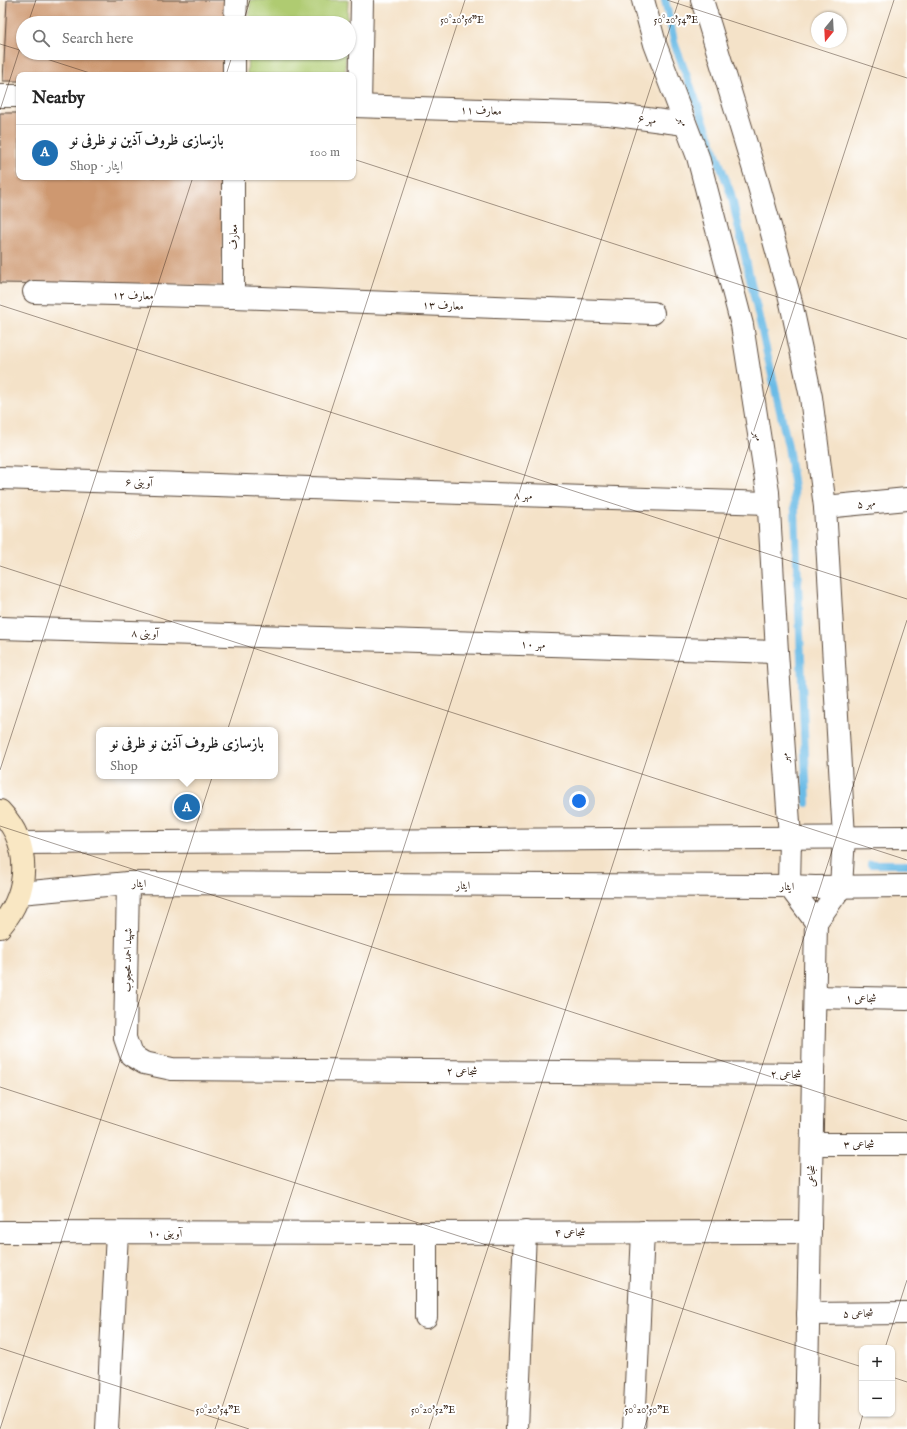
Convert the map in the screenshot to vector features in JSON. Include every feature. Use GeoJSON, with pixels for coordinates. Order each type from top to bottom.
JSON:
{"type":"FeatureCollection","features":[{"type":"Feature","properties":{"kind":"main road"},"geometry":{"type":"LineString","coordinates":[[0,810],[9,821],[20,843],[23,860],[23,876],[20,893],[10,916],[0,927]]}},
{"type":"Feature","properties":{"kind":"street"},"geometry":{"type":"LineString","coordinates":[[235,16],[236,0]]}},
{"type":"Feature","properties":{"kind":"street"},"geometry":{"type":"LineString","coordinates":[[356,106],[362,0]]}},
{"type":"Feature","properties":{"kind":"street","name":"مهر"},"geometry":{"type":"LineString","coordinates":[[643,0],[655,44],[698,157],[742,325],[767,484],[790,837],[789,886]]}},
{"type":"Feature","properties":{"kind":"street"},"geometry":{"type":"LineString","coordinates":[[702,0],[758,183],[790,298],[811,397],[825,507],[844,837],[841,887],[816,922],[789,886]]}},
{"type":"Feature","properties":{"kind":"street"},"geometry":{"type":"LineString","coordinates":[[234,60],[234,72]]}},
{"type":"Feature","properties":{"kind":"street"},"geometry":{"type":"LineString","coordinates":[[0,96],[16,96]]}},
{"type":"Feature","properties":{"kind":"street","name":"معارف ۱۱"},"geometry":{"type":"LineString","coordinates":[[356,106],[609,114]]}},
{"type":"Feature","properties":{"kind":"street","name":"مهر ۶"},"geometry":{"type":"LineString","coordinates":[[609,114],[685,124]]}},
{"type":"Feature","properties":{"kind":"street","name":"معارف"},"geometry":{"type":"LineString","coordinates":[[233,180],[233,297]]}},
{"type":"Feature","properties":{"kind":"street","name":"معارف ۱۲"},"geometry":{"type":"LineString","coordinates":[[34,292],[233,297]]}},
{"type":"Feature","properties":{"kind":"street","name":"معارف ۱۳"},"geometry":{"type":"LineString","coordinates":[[233,297],[652,313]]}},
{"type":"Feature","properties":{"kind":"street","name":"۶ آوینی"},"geometry":{"type":"LineString","coordinates":[[0,478],[278,487]]}},
{"type":"Feature","properties":{"kind":"street","name":"مهر ۸"},"geometry":{"type":"LineString","coordinates":[[278,487],[768,502]]}},
{"type":"Feature","properties":{"kind":"street","name":"مهر ۵"},"geometry":{"type":"LineString","coordinates":[[825,507],[907,499]]}},
{"type":"Feature","properties":{"kind":"street","name":"۸ آوینی"},"geometry":{"type":"LineString","coordinates":[[0,628],[290,637]]}},
{"type":"Feature","properties":{"kind":"street","name":"مهر ۱۰"},"geometry":{"type":"LineString","coordinates":[[290,637],[777,652]]}},
{"type":"Feature","properties":{"kind":"street"},"geometry":{"type":"LineString","coordinates":[[20,843],[907,837]]}},
{"type":"Feature","properties":{"kind":"street","name":"ایثار"},"geometry":{"type":"LineString","coordinates":[[20,893],[128,883],[841,887],[907,886]]}},
{"type":"Feature","properties":{"kind":"street","name":"شهید احمد محجوب"},"geometry":{"type":"LineString","coordinates":[[125,1038],[128,883]]}},
{"type":"Feature","properties":{"kind":"street","name":"شجاعی"},"geometry":{"type":"LineString","coordinates":[[806,1429],[816,922]]}},
{"type":"Feature","properties":{"kind":"street","name":"شجاعی ۱"},"geometry":{"type":"LineString","coordinates":[[815,997],[907,999]]}},
{"type":"Feature","properties":{"kind":"street","name":"شجاعی ۲"},"geometry":{"type":"LineString","coordinates":[[125,1038],[131,1055],[144,1063],[172,1069],[813,1074]]}},
{"type":"Feature","properties":{"kind":"street","name":"شجاعی ۳"},"geometry":{"type":"LineString","coordinates":[[812,1144],[907,1144]]}},
{"type":"Feature","properties":{"kind":"street","name":"۱۰ آوینی"},"geometry":{"type":"LineString","coordinates":[[0,1232],[330,1233]]}},
{"type":"Feature","properties":{"kind":"street"},"geometry":{"type":"LineString","coordinates":[[517,1429],[525,1232]]}},
{"type":"Feature","properties":{"kind":"street"},"geometry":{"type":"LineString","coordinates":[[634,1429],[644,1232]]}},
{"type":"Feature","properties":{"kind":"street","name":"شجاعی ۴"},"geometry":{"type":"LineString","coordinates":[[330,1233],[810,1232]]}},
{"type":"Feature","properties":{"kind":"street"},"geometry":{"type":"LineString","coordinates":[[107,1429],[117,1233]]}},
{"type":"Feature","properties":{"kind":"street"},"geometry":{"type":"LineString","coordinates":[[426,1233],[426,1317]]}},
{"type":"Feature","properties":{"kind":"street","name":"شجاعی ۵"},"geometry":{"type":"LineString","coordinates":[[808,1314],[907,1313]]}},
{"type":"Feature","properties":{"kind":"green space"},"geometry":{"type":"Polygon","coordinates":[[[250,0],[348,0],[347,16],[249,16],[250,0]]]}},
{"type":"Feature","properties":{"kind":"green space"},"geometry":{"type":"Polygon","coordinates":[[[248,60],[346,60],[345,72],[247,72],[248,60]]]}},
{"type":"Feature","properties":{"kind":"building"},"geometry":{"type":"Polygon","coordinates":[[[7,0],[225,0],[225,16],[16,16],[16,60],[224,60],[223,72],[16,72],[16,81],[3,81],[7,0]]]}},
{"type":"Feature","properties":{"kind":"building"},"geometry":{"type":"Polygon","coordinates":[[[0,113],[16,113],[16,180],[223,180],[222,286],[0,283],[0,113]]]}},
{"type":"Feature","properties":{"kind":"waterway"},"geometry":{"type":"LineString","coordinates":[[665,0],[675,45],[731,194],[788,446],[794,488],[807,803]]}},
{"type":"Feature","properties":{"kind":"waterway"},"geometry":{"type":"LineString","coordinates":[[871,864],[907,864]]}},
{"type":"Feature","properties":{"kind":"place","name":"بازسازی ظروف آذین نو ظرفی نو"},"geometry":{"type":"Point","coordinates":[187,807]}}]}
